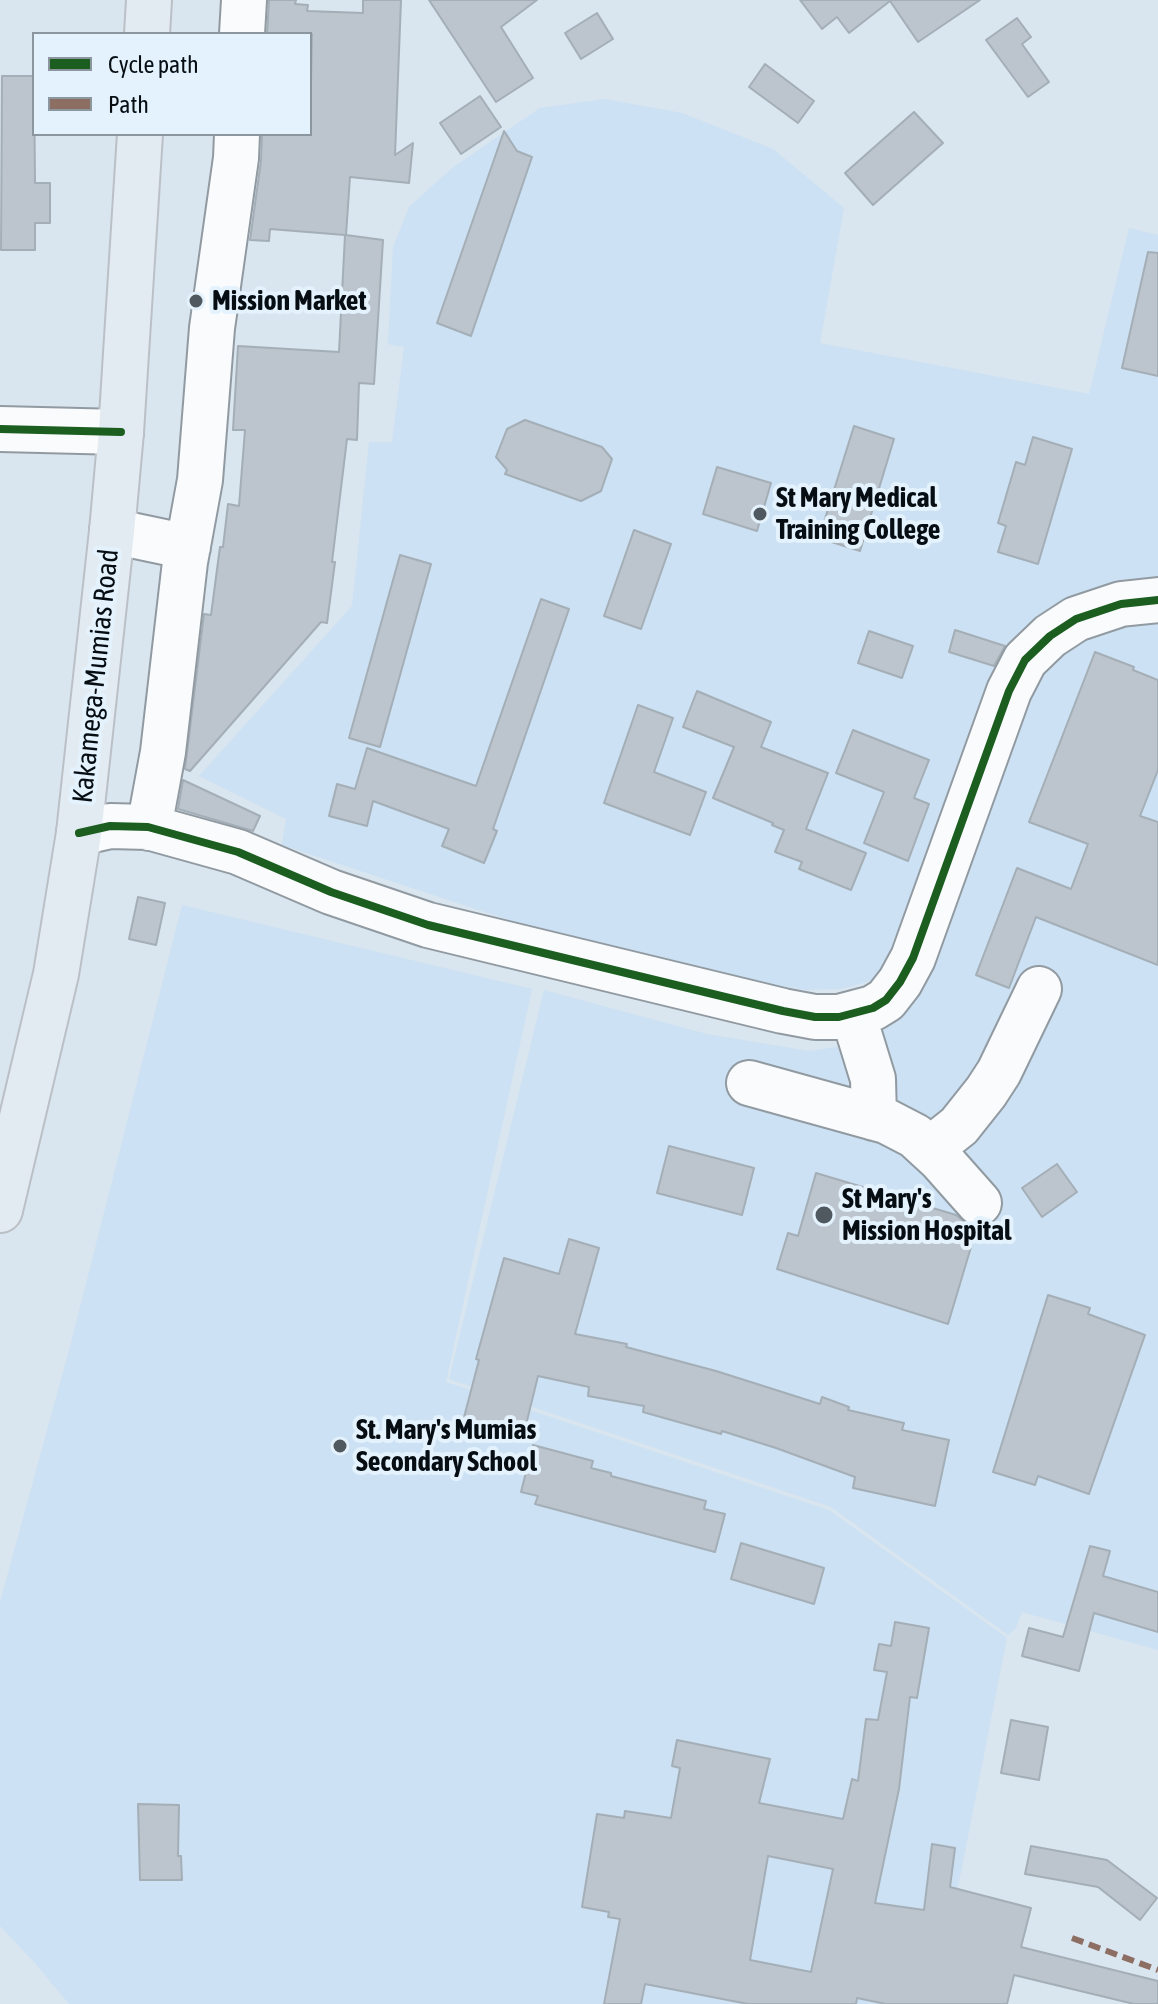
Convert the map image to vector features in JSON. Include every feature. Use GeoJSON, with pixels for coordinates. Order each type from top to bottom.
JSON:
{"type":"FeatureCollection","features":[{"type":"Feature","properties":{"kind":"highway"},"geometry":{"type":"LineString","coordinates":[[147,32],[149,0]]}},
{"type":"Feature","properties":{"kind":"highway","name":"Kakamega-Mumias Road"},"geometry":{"type":"LineString","coordinates":[[0,1210],[56,974],[79,833],[121,432],[140,136]]}},
{"type":"Feature","properties":{"kind":"street"},"geometry":{"type":"LineString","coordinates":[[242,32],[244,0]]}},
{"type":"Feature","properties":{"kind":"street"},"geometry":{"type":"LineString","coordinates":[[149,828],[163,752],[188,547],[200,480],[212,328],[237,136]]}},
{"type":"Feature","properties":{"kind":"street"},"geometry":{"type":"LineString","coordinates":[[0,429],[121,432]]}},
{"type":"Feature","properties":{"kind":"street"},"geometry":{"type":"LineString","coordinates":[[112,531],[188,547]]}},
{"type":"Feature","properties":{"kind":"street"},"geometry":{"type":"LineString","coordinates":[[79,833],[110,826],[149,828],[238,852],[331,892],[428,925],[783,1011],[815,1017],[853,1014],[886,1000],[913,958],[1009,691],[1025,660],[1050,636],[1076,619],[1121,604],[1158,600]]}},
{"type":"Feature","properties":{"kind":"street"},"geometry":{"type":"LineString","coordinates":[[930,1149],[959,1126],[986,1092],[999,1072],[1039,989]]}},
{"type":"Feature","properties":{"kind":"street"},"geometry":{"type":"LineString","coordinates":[[853,1014],[873,1079],[874,1118]]}},
{"type":"Feature","properties":{"kind":"street"},"geometry":{"type":"LineString","coordinates":[[749,1083],[886,1121],[915,1136],[979,1203]]}},
{"type":"Feature","properties":{"kind":"shaded area","name":"St Mary Medical Training College"},"geometry":{"type":"Polygon","coordinates":[[[605,99],[682,113],[773,149],[844,208],[820,343],[1089,394],[1129,228],[1158,235],[1158,588],[1068,603],[895,959],[873,980],[853,986],[806,990],[726,977],[530,927],[282,845],[286,819],[199,776],[352,606],[369,442],[392,442],[404,347],[388,344],[393,247],[409,207],[452,168],[540,108],[605,99]]]}},
{"type":"Feature","properties":{"kind":"shaded area","name":"St Mary's Mission Hospital"},"geometry":{"type":"Polygon","coordinates":[[[1158,618],[1158,1650],[1022,1612],[1016,1628],[1008,1635],[831,1507],[449,1379],[544,990],[707,1034],[809,1051],[850,1045],[873,1037],[895,1011],[1020,690],[1076,630],[1158,618]]]}},
{"type":"Feature","properties":{"kind":"shaded area","name":"St. Mary's Mumias Secondary School"},"geometry":{"type":"Polygon","coordinates":[[[182,905],[532,989],[446,1382],[829,1510],[1007,1638],[935,2004],[69,2004],[0,1926],[0,1602],[72,1339],[182,905]]]}},
{"type":"Feature","properties":{"kind":"building"},"geometry":{"type":"Polygon","coordinates":[[[269,0],[296,0],[295,4],[308,5],[307,11],[363,13],[363,0],[401,0],[395,155],[413,143],[409,183],[350,177],[346,235],[383,240],[374,384],[359,383],[357,440],[347,439],[327,623],[321,622],[190,771],[185,769],[204,614],[211,615],[228,504],[239,506],[245,430],[233,430],[238,346],[339,352],[345,235],[270,229],[269,241],[250,240],[262,136],[312,136],[312,32],[267,32],[269,0]]]}},
{"type":"Feature","properties":{"kind":"building"},"geometry":{"type":"Polygon","coordinates":[[[429,0],[537,0],[501,27],[533,78],[496,102],[429,0]]]}},
{"type":"Feature","properties":{"kind":"building"},"geometry":{"type":"Polygon","coordinates":[[[800,0],[980,0],[918,42],[890,1],[849,33],[837,17],[822,29],[800,0]]]}},
{"type":"Feature","properties":{"kind":"building"},"geometry":{"type":"Polygon","coordinates":[[[597,13],[613,39],[581,59],[565,33],[597,13]]]}},
{"type":"Feature","properties":{"kind":"building"},"geometry":{"type":"Polygon","coordinates":[[[1017,18],[1031,37],[1022,44],[1049,82],[1028,97],[986,40],[1017,18]]]}},
{"type":"Feature","properties":{"kind":"building"},"geometry":{"type":"Polygon","coordinates":[[[765,64],[814,101],[798,123],[749,87],[765,64]]]}},
{"type":"Feature","properties":{"kind":"building"},"geometry":{"type":"Polygon","coordinates":[[[2,76],[32,76],[35,183],[50,183],[50,223],[35,223],[35,250],[1,250],[2,76]]]}},
{"type":"Feature","properties":{"kind":"building"},"geometry":{"type":"Polygon","coordinates":[[[480,96],[501,127],[461,154],[440,123],[480,96]]]}},
{"type":"Feature","properties":{"kind":"building"},"geometry":{"type":"Polygon","coordinates":[[[914,112],[943,143],[873,205],[845,173],[914,112]]]}},
{"type":"Feature","properties":{"kind":"building"},"geometry":{"type":"Polygon","coordinates":[[[504,131],[517,151],[532,157],[471,336],[437,323],[504,131]]]}},
{"type":"Feature","properties":{"kind":"building"},"geometry":{"type":"Polygon","coordinates":[[[1148,252],[1158,253],[1158,376],[1122,368],[1148,252]]]}},
{"type":"Feature","properties":{"kind":"building"},"geometry":{"type":"Polygon","coordinates":[[[525,420],[602,447],[612,459],[601,491],[581,501],[505,474],[507,470],[496,457],[507,429],[525,420]]]}},
{"type":"Feature","properties":{"kind":"building"},"geometry":{"type":"Polygon","coordinates":[[[854,426],[894,439],[860,551],[819,538],[854,426]]]}},
{"type":"Feature","properties":{"kind":"building"},"geometry":{"type":"Polygon","coordinates":[[[1033,437],[1072,449],[1038,564],[998,552],[1006,526],[998,523],[1016,462],[1025,465],[1033,437]]]}},
{"type":"Feature","properties":{"kind":"building"},"geometry":{"type":"Polygon","coordinates":[[[717,467],[771,483],[757,531],[703,514],[717,467]]]}},
{"type":"Feature","properties":{"kind":"building"},"geometry":{"type":"Polygon","coordinates":[[[634,530],[671,544],[641,629],[604,616],[634,530]]]}},
{"type":"Feature","properties":{"kind":"building"},"geometry":{"type":"Polygon","coordinates":[[[400,555],[431,564],[380,747],[349,738],[400,555]]]}},
{"type":"Feature","properties":{"kind":"building"},"geometry":{"type":"Polygon","coordinates":[[[541,599],[569,609],[484,863],[442,846],[449,829],[373,801],[367,826],[329,816],[337,784],[355,789],[367,748],[476,786],[541,599]]]}},
{"type":"Feature","properties":{"kind":"building"},"geometry":{"type":"Polygon","coordinates":[[[955,630],[1005,646],[994,666],[949,652],[955,630]]]}},
{"type":"Feature","properties":{"kind":"building"},"geometry":{"type":"Polygon","coordinates":[[[869,631],[913,646],[902,678],[858,663],[869,631]]]}},
{"type":"Feature","properties":{"kind":"building"},"geometry":{"type":"Polygon","coordinates":[[[1095,652],[1158,680],[1158,770],[1140,816],[1158,822],[1158,965],[1036,917],[1009,988],[976,975],[1017,868],[1071,889],[1088,844],[1029,822],[1095,652]]]}},
{"type":"Feature","properties":{"kind":"building"},"geometry":{"type":"Polygon","coordinates":[[[697,691],[771,722],[761,747],[828,773],[806,829],[866,853],[851,890],[799,869],[802,862],[775,852],[784,830],[713,798],[734,747],[683,727],[697,691]]]}},
{"type":"Feature","properties":{"kind":"building"},"geometry":{"type":"Polygon","coordinates":[[[638,705],[673,718],[654,772],[706,792],[690,835],[604,803],[638,705]]]}},
{"type":"Feature","properties":{"kind":"building"},"geometry":{"type":"Polygon","coordinates":[[[853,730],[929,760],[914,798],[929,804],[908,861],[864,843],[884,792],[836,773],[853,730]]]}},
{"type":"Feature","properties":{"kind":"building"},"geometry":{"type":"Polygon","coordinates":[[[183,780],[260,816],[253,831],[178,809],[183,780]]]}},
{"type":"Feature","properties":{"kind":"building"},"geometry":{"type":"Polygon","coordinates":[[[138,897],[165,903],[156,945],[129,939],[138,897]]]}},
{"type":"Feature","properties":{"kind":"building"},"geometry":{"type":"Polygon","coordinates":[[[669,1146],[754,1168],[742,1215],[657,1193],[669,1146]]]}},
{"type":"Feature","properties":{"kind":"building"},"geometry":{"type":"Polygon","coordinates":[[[1057,1164],[1077,1192],[1042,1217],[1022,1188],[1057,1164]]]}},
{"type":"Feature","properties":{"kind":"building"},"geometry":{"type":"Polygon","coordinates":[[[816,1173],[956,1215],[970,1226],[977,1227],[948,1324],[777,1269],[788,1233],[798,1236],[816,1173]]]}},
{"type":"Feature","properties":{"kind":"building"},"geometry":{"type":"Polygon","coordinates":[[[569,1239],[599,1248],[575,1334],[627,1344],[626,1347],[820,1404],[822,1397],[849,1407],[848,1410],[904,1423],[902,1430],[949,1440],[935,1506],[853,1488],[855,1477],[776,1448],[643,1412],[644,1406],[588,1396],[589,1387],[538,1376],[522,1441],[462,1425],[479,1360],[476,1359],[504,1258],[559,1274],[569,1239]]]}},
{"type":"Feature","properties":{"kind":"building"},"geometry":{"type":"Polygon","coordinates":[[[1048,1295],[1090,1308],[1088,1314],[1145,1335],[1089,1494],[1038,1476],[1035,1485],[993,1472],[1048,1295]]]}},
{"type":"Feature","properties":{"kind":"building"},"geometry":{"type":"Polygon","coordinates":[[[533,1445],[593,1461],[591,1468],[611,1473],[611,1476],[706,1501],[704,1509],[725,1514],[715,1552],[535,1504],[538,1496],[521,1492],[533,1445]]]}},
{"type":"Feature","properties":{"kind":"building"},"geometry":{"type":"Polygon","coordinates":[[[741,1543],[824,1568],[814,1604],[731,1579],[741,1543]]]}},
{"type":"Feature","properties":{"kind":"building"},"geometry":{"type":"Polygon","coordinates":[[[1090,1546],[1110,1551],[1103,1576],[1158,1592],[1158,1632],[1094,1613],[1079,1671],[1022,1656],[1029,1628],[1063,1637],[1090,1546]]]}},
{"type":"Feature","properties":{"kind":"building"},"geometry":{"type":"Polygon","coordinates":[[[895,1622],[929,1628],[917,1698],[910,1697],[899,1789],[875,1903],[924,1910],[932,1844],[955,1848],[950,1887],[1031,1908],[1021,1947],[1158,1981],[1158,2004],[1134,2004],[1014,1975],[1007,2004],[886,2004],[857,1998],[856,2004],[748,2004],[645,1984],[641,2004],[604,2004],[620,1919],[608,1917],[609,1912],[582,1907],[597,1814],[624,1818],[625,1811],[671,1818],[680,1768],[672,1766],[677,1740],[770,1759],[759,1803],[843,1819],[852,1779],[858,1781],[866,1719],[878,1720],[887,1672],[874,1670],[879,1644],[891,1646],[895,1622]],[[768,1856],[750,1960],[811,1972],[833,1869],[768,1856]]]}},
{"type":"Feature","properties":{"kind":"building"},"geometry":{"type":"Polygon","coordinates":[[[1011,1720],[1048,1727],[1039,1780],[1001,1773],[1011,1720]]]}},
{"type":"Feature","properties":{"kind":"building"},"geometry":{"type":"Polygon","coordinates":[[[138,1804],[179,1805],[178,1856],[181,1856],[182,1880],[140,1880],[138,1804]]]}},
{"type":"Feature","properties":{"kind":"building"},"geometry":{"type":"Polygon","coordinates":[[[1031,1846],[1107,1860],[1157,1898],[1140,1920],[1098,1887],[1025,1874],[1031,1846]]]}},
{"type":"Feature","properties":{"kind":"marked path"},"geometry":{"type":"LineString","coordinates":[[1072,1938],[1158,1970]]}},
{"type":"Feature","properties":{"kind":"cycle path"},"geometry":{"type":"LineString","coordinates":[[0,429],[121,432]]}},
{"type":"Feature","properties":{"kind":"cycle path"},"geometry":{"type":"LineString","coordinates":[[79,833],[110,826],[148,827],[238,852],[331,892],[428,925],[783,1011],[815,1017],[839,1017],[873,1008],[886,1000],[913,958],[1009,691],[1025,660],[1050,636],[1076,619],[1121,604],[1158,600]]}},
{"type":"Feature","properties":{"kind":"place","name":"Mission Market"},"geometry":{"type":"Point","coordinates":[196,301]}},
{"type":"Feature","properties":{"kind":"place","name":"St Mary Medical Training College"},"geometry":{"type":"Point","coordinates":[760,514]}},
{"type":"Feature","properties":{"kind":"place","name":"St Mary's Mission Hospital"},"geometry":{"type":"Point","coordinates":[824,1215]}},
{"type":"Feature","properties":{"kind":"place","name":"St. Mary's Mumias Secondary School"},"geometry":{"type":"Point","coordinates":[340,1446]}}]}
